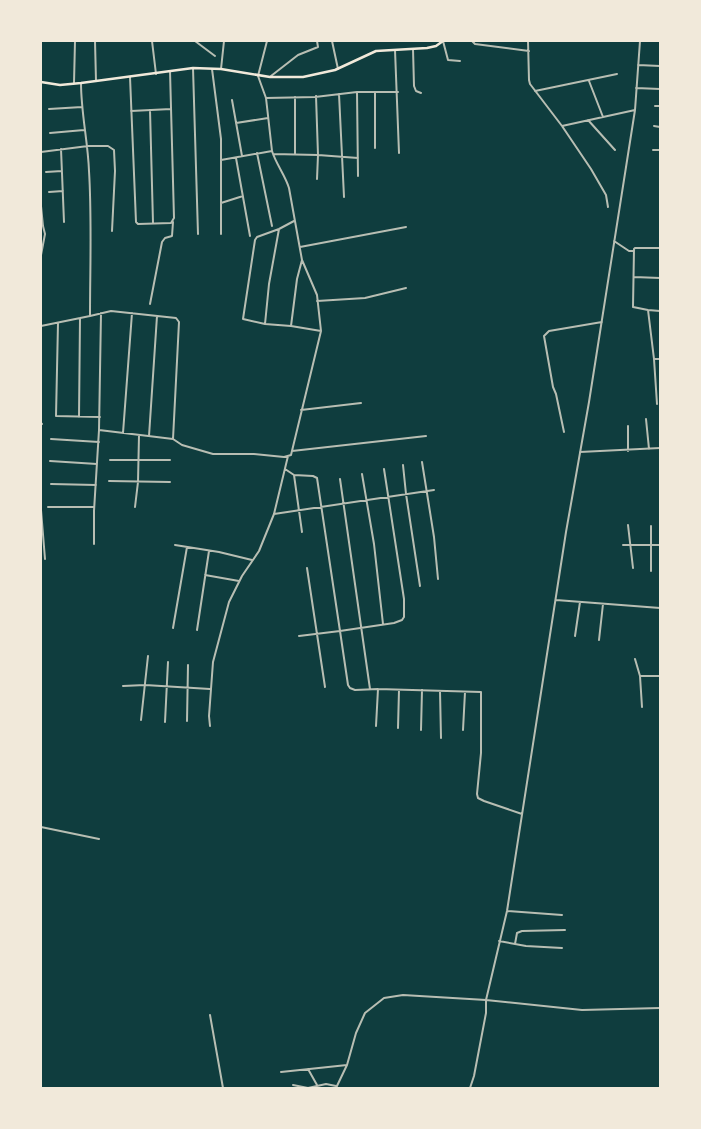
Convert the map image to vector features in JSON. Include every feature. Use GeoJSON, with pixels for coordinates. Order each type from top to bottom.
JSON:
{"type":"FeatureCollection","features":[{"type":"Feature","properties":{"kind":"main road"},"geometry":{"type":"LineString","coordinates":[[41,82],[74,84],[193,68],[221,69],[270,77],[303,77],[322,74],[338,69],[376,51],[436,46],[443,41]]}},
{"type":"Feature","properties":{"kind":"street"},"geometry":{"type":"LineString","coordinates":[[74,84],[76,41]]}},
{"type":"Feature","properties":{"kind":"street"},"geometry":{"type":"LineString","coordinates":[[95,41],[96,81]]}},
{"type":"Feature","properties":{"kind":"street"},"geometry":{"type":"LineString","coordinates":[[152,41],[156,74]]}},
{"type":"Feature","properties":{"kind":"street"},"geometry":{"type":"LineString","coordinates":[[195,41],[215,56]]}},
{"type":"Feature","properties":{"kind":"street"},"geometry":{"type":"LineString","coordinates":[[221,69],[224,41]]}},
{"type":"Feature","properties":{"kind":"street"},"geometry":{"type":"LineString","coordinates":[[210,726],[210,689],[213,662],[229,602],[239,581],[259,551],[274,514],[288,456],[292,451],[321,332],[317,295],[302,260],[287,180],[282,174],[272,151],[266,98],[258,76],[267,41]]}},
{"type":"Feature","properties":{"kind":"street"},"geometry":{"type":"LineString","coordinates":[[270,77],[298,55],[318,47],[317,41]]}},
{"type":"Feature","properties":{"kind":"street"},"geometry":{"type":"LineString","coordinates":[[332,41],[338,69]]}},
{"type":"Feature","properties":{"kind":"street"},"geometry":{"type":"LineString","coordinates":[[443,41],[448,60],[460,61]]}},
{"type":"Feature","properties":{"kind":"street"},"geometry":{"type":"LineString","coordinates":[[472,41],[475,44],[529,52]]}},
{"type":"Feature","properties":{"kind":"street"},"geometry":{"type":"LineString","coordinates":[[528,41],[529,80],[535,92],[562,126],[591,169],[606,195],[608,207]]}},
{"type":"Feature","properties":{"kind":"street"},"geometry":{"type":"LineString","coordinates":[[470,1088],[474,1076],[486,1013],[486,1000],[507,911],[566,532],[602,322],[635,110],[640,41]]}},
{"type":"Feature","properties":{"kind":"street"},"geometry":{"type":"LineString","coordinates":[[413,49],[414,86],[416,92],[421,93]]}},
{"type":"Feature","properties":{"kind":"street"},"geometry":{"type":"LineString","coordinates":[[395,50],[398,92],[399,152]]}},
{"type":"Feature","properties":{"kind":"street"},"geometry":{"type":"LineString","coordinates":[[638,65],[660,66]]}},
{"type":"Feature","properties":{"kind":"street"},"geometry":{"type":"LineString","coordinates":[[193,68],[198,234]]}},
{"type":"Feature","properties":{"kind":"street"},"geometry":{"type":"LineString","coordinates":[[212,68],[220,139],[221,234]]}},
{"type":"Feature","properties":{"kind":"street"},"geometry":{"type":"LineString","coordinates":[[150,304],[162,242],[165,238],[172,236],[174,210],[170,71]]}},
{"type":"Feature","properties":{"kind":"street"},"geometry":{"type":"LineString","coordinates":[[535,92],[617,74]]}},
{"type":"Feature","properties":{"kind":"street"},"geometry":{"type":"LineString","coordinates":[[130,77],[136,222],[138,224],[173,222]]}},
{"type":"Feature","properties":{"kind":"street"},"geometry":{"type":"LineString","coordinates":[[590,81],[603,116]]}},
{"type":"Feature","properties":{"kind":"street"},"geometry":{"type":"LineString","coordinates":[[81,83],[84,130],[85,139],[88,146],[90,187],[90,316]]}},
{"type":"Feature","properties":{"kind":"street"},"geometry":{"type":"LineString","coordinates":[[636,88],[660,89]]}},
{"type":"Feature","properties":{"kind":"street"},"geometry":{"type":"LineString","coordinates":[[266,98],[316,96],[357,92],[398,92]]}},
{"type":"Feature","properties":{"kind":"street"},"geometry":{"type":"LineString","coordinates":[[357,92],[358,176]]}},
{"type":"Feature","properties":{"kind":"street"},"geometry":{"type":"LineString","coordinates":[[375,92],[375,148]]}},
{"type":"Feature","properties":{"kind":"street"},"geometry":{"type":"LineString","coordinates":[[338,94],[344,197]]}},
{"type":"Feature","properties":{"kind":"street"},"geometry":{"type":"LineString","coordinates":[[316,96],[318,155],[317,179]]}},
{"type":"Feature","properties":{"kind":"street"},"geometry":{"type":"LineString","coordinates":[[295,97],[295,154]]}},
{"type":"Feature","properties":{"kind":"street"},"geometry":{"type":"LineString","coordinates":[[232,100],[242,156]]}},
{"type":"Feature","properties":{"kind":"street"},"geometry":{"type":"LineString","coordinates":[[655,106],[660,106]]}},
{"type":"Feature","properties":{"kind":"street"},"geometry":{"type":"LineString","coordinates":[[49,109],[82,107]]}},
{"type":"Feature","properties":{"kind":"street"},"geometry":{"type":"LineString","coordinates":[[131,111],[171,109]]}},
{"type":"Feature","properties":{"kind":"street"},"geometry":{"type":"LineString","coordinates":[[150,110],[153,223]]}},
{"type":"Feature","properties":{"kind":"street"},"geometry":{"type":"LineString","coordinates":[[562,126],[635,110]]}},
{"type":"Feature","properties":{"kind":"street"},"geometry":{"type":"LineString","coordinates":[[236,123],[268,118]]}},
{"type":"Feature","properties":{"kind":"street"},"geometry":{"type":"LineString","coordinates":[[588,120],[615,150]]}},
{"type":"Feature","properties":{"kind":"street"},"geometry":{"type":"LineString","coordinates":[[654,126],[660,127]]}},
{"type":"Feature","properties":{"kind":"street"},"geometry":{"type":"LineString","coordinates":[[50,132],[84,130]]}},
{"type":"Feature","properties":{"kind":"street"},"geometry":{"type":"LineString","coordinates":[[41,152],[88,146],[108,146],[114,150],[115,171],[112,231]]}},
{"type":"Feature","properties":{"kind":"street"},"geometry":{"type":"LineString","coordinates":[[61,149],[64,222]]}},
{"type":"Feature","properties":{"kind":"street"},"geometry":{"type":"LineString","coordinates":[[653,150],[660,150]]}},
{"type":"Feature","properties":{"kind":"street"},"geometry":{"type":"LineString","coordinates":[[221,160],[272,151]]}},
{"type":"Feature","properties":{"kind":"street"},"geometry":{"type":"LineString","coordinates":[[257,153],[272,226]]}},
{"type":"Feature","properties":{"kind":"street"},"geometry":{"type":"LineString","coordinates":[[273,154],[358,158]]}},
{"type":"Feature","properties":{"kind":"street"},"geometry":{"type":"LineString","coordinates":[[236,158],[250,236]]}},
{"type":"Feature","properties":{"kind":"street"},"geometry":{"type":"LineString","coordinates":[[46,172],[62,171]]}},
{"type":"Feature","properties":{"kind":"street"},"geometry":{"type":"LineString","coordinates":[[49,192],[63,191]]}},
{"type":"Feature","properties":{"kind":"street"},"geometry":{"type":"LineString","coordinates":[[221,203],[243,196]]}},
{"type":"Feature","properties":{"kind":"street"},"geometry":{"type":"LineString","coordinates":[[41,206],[45,234],[41,255]]}},
{"type":"Feature","properties":{"kind":"street"},"geometry":{"type":"LineString","coordinates":[[295,221],[280,229],[257,237],[255,240],[243,319],[265,324],[291,326],[321,332]]}},
{"type":"Feature","properties":{"kind":"street"},"geometry":{"type":"LineString","coordinates":[[300,247],[406,227]]}},
{"type":"Feature","properties":{"kind":"street"},"geometry":{"type":"LineString","coordinates":[[265,324],[268,284],[280,229]]}},
{"type":"Feature","properties":{"kind":"street"},"geometry":{"type":"LineString","coordinates":[[41,235],[45,234]]}},
{"type":"Feature","properties":{"kind":"street"},"geometry":{"type":"LineString","coordinates":[[614,241],[629,251],[634,251],[636,248],[660,248]]}},
{"type":"Feature","properties":{"kind":"street"},"geometry":{"type":"LineString","coordinates":[[634,251],[634,307],[660,311]]}},
{"type":"Feature","properties":{"kind":"street"},"geometry":{"type":"LineString","coordinates":[[291,326],[297,279],[302,260]]}},
{"type":"Feature","properties":{"kind":"street"},"geometry":{"type":"LineString","coordinates":[[634,277],[660,278]]}},
{"type":"Feature","properties":{"kind":"street"},"geometry":{"type":"LineString","coordinates":[[317,302],[365,298],[406,288]]}},
{"type":"Feature","properties":{"kind":"street"},"geometry":{"type":"LineString","coordinates":[[648,310],[654,360],[657,404]]}},
{"type":"Feature","properties":{"kind":"street"},"geometry":{"type":"LineString","coordinates":[[41,326],[110,311],[176,318],[179,322],[172,439]]}},
{"type":"Feature","properties":{"kind":"street"},"geometry":{"type":"LineString","coordinates":[[94,544],[94,507],[100,417],[101,314]]}},
{"type":"Feature","properties":{"kind":"street"},"geometry":{"type":"LineString","coordinates":[[123,433],[132,314]]}},
{"type":"Feature","properties":{"kind":"street"},"geometry":{"type":"LineString","coordinates":[[149,436],[157,316]]}},
{"type":"Feature","properties":{"kind":"street"},"geometry":{"type":"LineString","coordinates":[[79,416],[80,318]]}},
{"type":"Feature","properties":{"kind":"street"},"geometry":{"type":"LineString","coordinates":[[564,432],[556,394],[553,387],[544,336],[550,331],[602,322]]}},
{"type":"Feature","properties":{"kind":"street"},"geometry":{"type":"LineString","coordinates":[[58,323],[56,416],[100,417]]}},
{"type":"Feature","properties":{"kind":"street"},"geometry":{"type":"LineString","coordinates":[[654,360],[660,360]]}},
{"type":"Feature","properties":{"kind":"street"},"geometry":{"type":"LineString","coordinates":[[301,410],[361,403]]}},
{"type":"Feature","properties":{"kind":"street"},"geometry":{"type":"LineString","coordinates":[[646,419],[650,449]]}},
{"type":"Feature","properties":{"kind":"street"},"geometry":{"type":"LineString","coordinates":[[628,426],[628,451]]}},
{"type":"Feature","properties":{"kind":"street"},"geometry":{"type":"LineString","coordinates":[[99,430],[172,439],[182,445],[213,454],[288,456]]}},
{"type":"Feature","properties":{"kind":"street"},"geometry":{"type":"LineString","coordinates":[[136,507],[139,435]]}},
{"type":"Feature","properties":{"kind":"street"},"geometry":{"type":"LineString","coordinates":[[292,451],[426,436]]}},
{"type":"Feature","properties":{"kind":"street"},"geometry":{"type":"LineString","coordinates":[[51,439],[99,442]]}},
{"type":"Feature","properties":{"kind":"street"},"geometry":{"type":"LineString","coordinates":[[580,452],[628,451],[660,448]]}},
{"type":"Feature","properties":{"kind":"street"},"geometry":{"type":"LineString","coordinates":[[110,460],[170,460]]}},
{"type":"Feature","properties":{"kind":"street"},"geometry":{"type":"LineString","coordinates":[[50,462],[97,464]]}},
{"type":"Feature","properties":{"kind":"street"},"geometry":{"type":"LineString","coordinates":[[422,462],[434,537],[438,579]]}},
{"type":"Feature","properties":{"kind":"street"},"geometry":{"type":"LineString","coordinates":[[403,465],[420,586]]}},
{"type":"Feature","properties":{"kind":"street"},"geometry":{"type":"LineString","coordinates":[[285,468],[294,475],[316,477],[348,685],[350,688],[355,690],[399,689],[481,692],[481,753],[477,794],[478,798],[522,814]]}},
{"type":"Feature","properties":{"kind":"street"},"geometry":{"type":"LineString","coordinates":[[299,636],[383,624],[402,620],[404,617],[404,599],[384,469]]}},
{"type":"Feature","properties":{"kind":"street"},"geometry":{"type":"LineString","coordinates":[[362,474],[374,544],[383,624]]}},
{"type":"Feature","properties":{"kind":"street"},"geometry":{"type":"LineString","coordinates":[[294,475],[302,532]]}},
{"type":"Feature","properties":{"kind":"street"},"geometry":{"type":"LineString","coordinates":[[340,480],[370,689]]}},
{"type":"Feature","properties":{"kind":"street"},"geometry":{"type":"LineString","coordinates":[[109,481],[170,482]]}},
{"type":"Feature","properties":{"kind":"street"},"geometry":{"type":"LineString","coordinates":[[51,484],[96,485]]}},
{"type":"Feature","properties":{"kind":"street"},"geometry":{"type":"LineString","coordinates":[[274,514],[434,490]]}},
{"type":"Feature","properties":{"kind":"street"},"geometry":{"type":"LineString","coordinates":[[48,507],[94,507]]}},
{"type":"Feature","properties":{"kind":"street"},"geometry":{"type":"LineString","coordinates":[[41,510],[45,559]]}},
{"type":"Feature","properties":{"kind":"street"},"geometry":{"type":"LineString","coordinates":[[628,525],[633,568]]}},
{"type":"Feature","properties":{"kind":"street"},"geometry":{"type":"LineString","coordinates":[[651,526],[651,571]]}},
{"type":"Feature","properties":{"kind":"street"},"geometry":{"type":"LineString","coordinates":[[175,545],[252,560]]}},
{"type":"Feature","properties":{"kind":"street"},"geometry":{"type":"LineString","coordinates":[[623,545],[660,545]]}},
{"type":"Feature","properties":{"kind":"street"},"geometry":{"type":"LineString","coordinates":[[173,628],[187,547]]}},
{"type":"Feature","properties":{"kind":"street"},"geometry":{"type":"LineString","coordinates":[[197,630],[209,551]]}},
{"type":"Feature","properties":{"kind":"street"},"geometry":{"type":"LineString","coordinates":[[307,568],[325,687]]}},
{"type":"Feature","properties":{"kind":"street"},"geometry":{"type":"LineString","coordinates":[[205,575],[239,581]]}},
{"type":"Feature","properties":{"kind":"street"},"geometry":{"type":"LineString","coordinates":[[556,600],[660,608]]}},
{"type":"Feature","properties":{"kind":"street"},"geometry":{"type":"LineString","coordinates":[[575,636],[580,602]]}},
{"type":"Feature","properties":{"kind":"street"},"geometry":{"type":"LineString","coordinates":[[599,640],[603,604]]}},
{"type":"Feature","properties":{"kind":"street"},"geometry":{"type":"LineString","coordinates":[[142,720],[148,656]]}},
{"type":"Feature","properties":{"kind":"street"},"geometry":{"type":"LineString","coordinates":[[635,659],[640,676],[642,707]]}},
{"type":"Feature","properties":{"kind":"street"},"geometry":{"type":"LineString","coordinates":[[165,722],[168,687],[168,662]]}},
{"type":"Feature","properties":{"kind":"street"},"geometry":{"type":"LineString","coordinates":[[187,721],[188,665]]}},
{"type":"Feature","properties":{"kind":"street"},"geometry":{"type":"LineString","coordinates":[[640,676],[660,676]]}},
{"type":"Feature","properties":{"kind":"street"},"geometry":{"type":"LineString","coordinates":[[123,686],[145,685],[210,689]]}},
{"type":"Feature","properties":{"kind":"street"},"geometry":{"type":"LineString","coordinates":[[376,726],[378,689]]}},
{"type":"Feature","properties":{"kind":"street"},"geometry":{"type":"LineString","coordinates":[[398,728],[399,689]]}},
{"type":"Feature","properties":{"kind":"street"},"geometry":{"type":"LineString","coordinates":[[421,730],[422,690]]}},
{"type":"Feature","properties":{"kind":"street"},"geometry":{"type":"LineString","coordinates":[[440,691],[441,738]]}},
{"type":"Feature","properties":{"kind":"street"},"geometry":{"type":"LineString","coordinates":[[463,730],[465,692]]}},
{"type":"Feature","properties":{"kind":"street"},"geometry":{"type":"LineString","coordinates":[[41,827],[99,839]]}},
{"type":"Feature","properties":{"kind":"street"},"geometry":{"type":"LineString","coordinates":[[507,911],[562,914]]}},
{"type":"Feature","properties":{"kind":"street"},"geometry":{"type":"LineString","coordinates":[[515,944],[517,933],[522,931],[565,930]]}},
{"type":"Feature","properties":{"kind":"street"},"geometry":{"type":"LineString","coordinates":[[499,941],[515,944],[562,948]]}},
{"type":"Feature","properties":{"kind":"street"},"geometry":{"type":"LineString","coordinates":[[293,1085],[308,1088],[326,1084],[336,1087],[347,1065],[356,1033],[365,1013],[384,998],[402,995],[486,1000],[582,1010],[660,1008]]}},
{"type":"Feature","properties":{"kind":"street"},"geometry":{"type":"LineString","coordinates":[[210,1015],[223,1088]]}},
{"type":"Feature","properties":{"kind":"street"},"geometry":{"type":"LineString","coordinates":[[281,1072],[347,1065]]}},
{"type":"Feature","properties":{"kind":"street"},"geometry":{"type":"LineString","coordinates":[[308,1069],[317,1085]]}}]}
